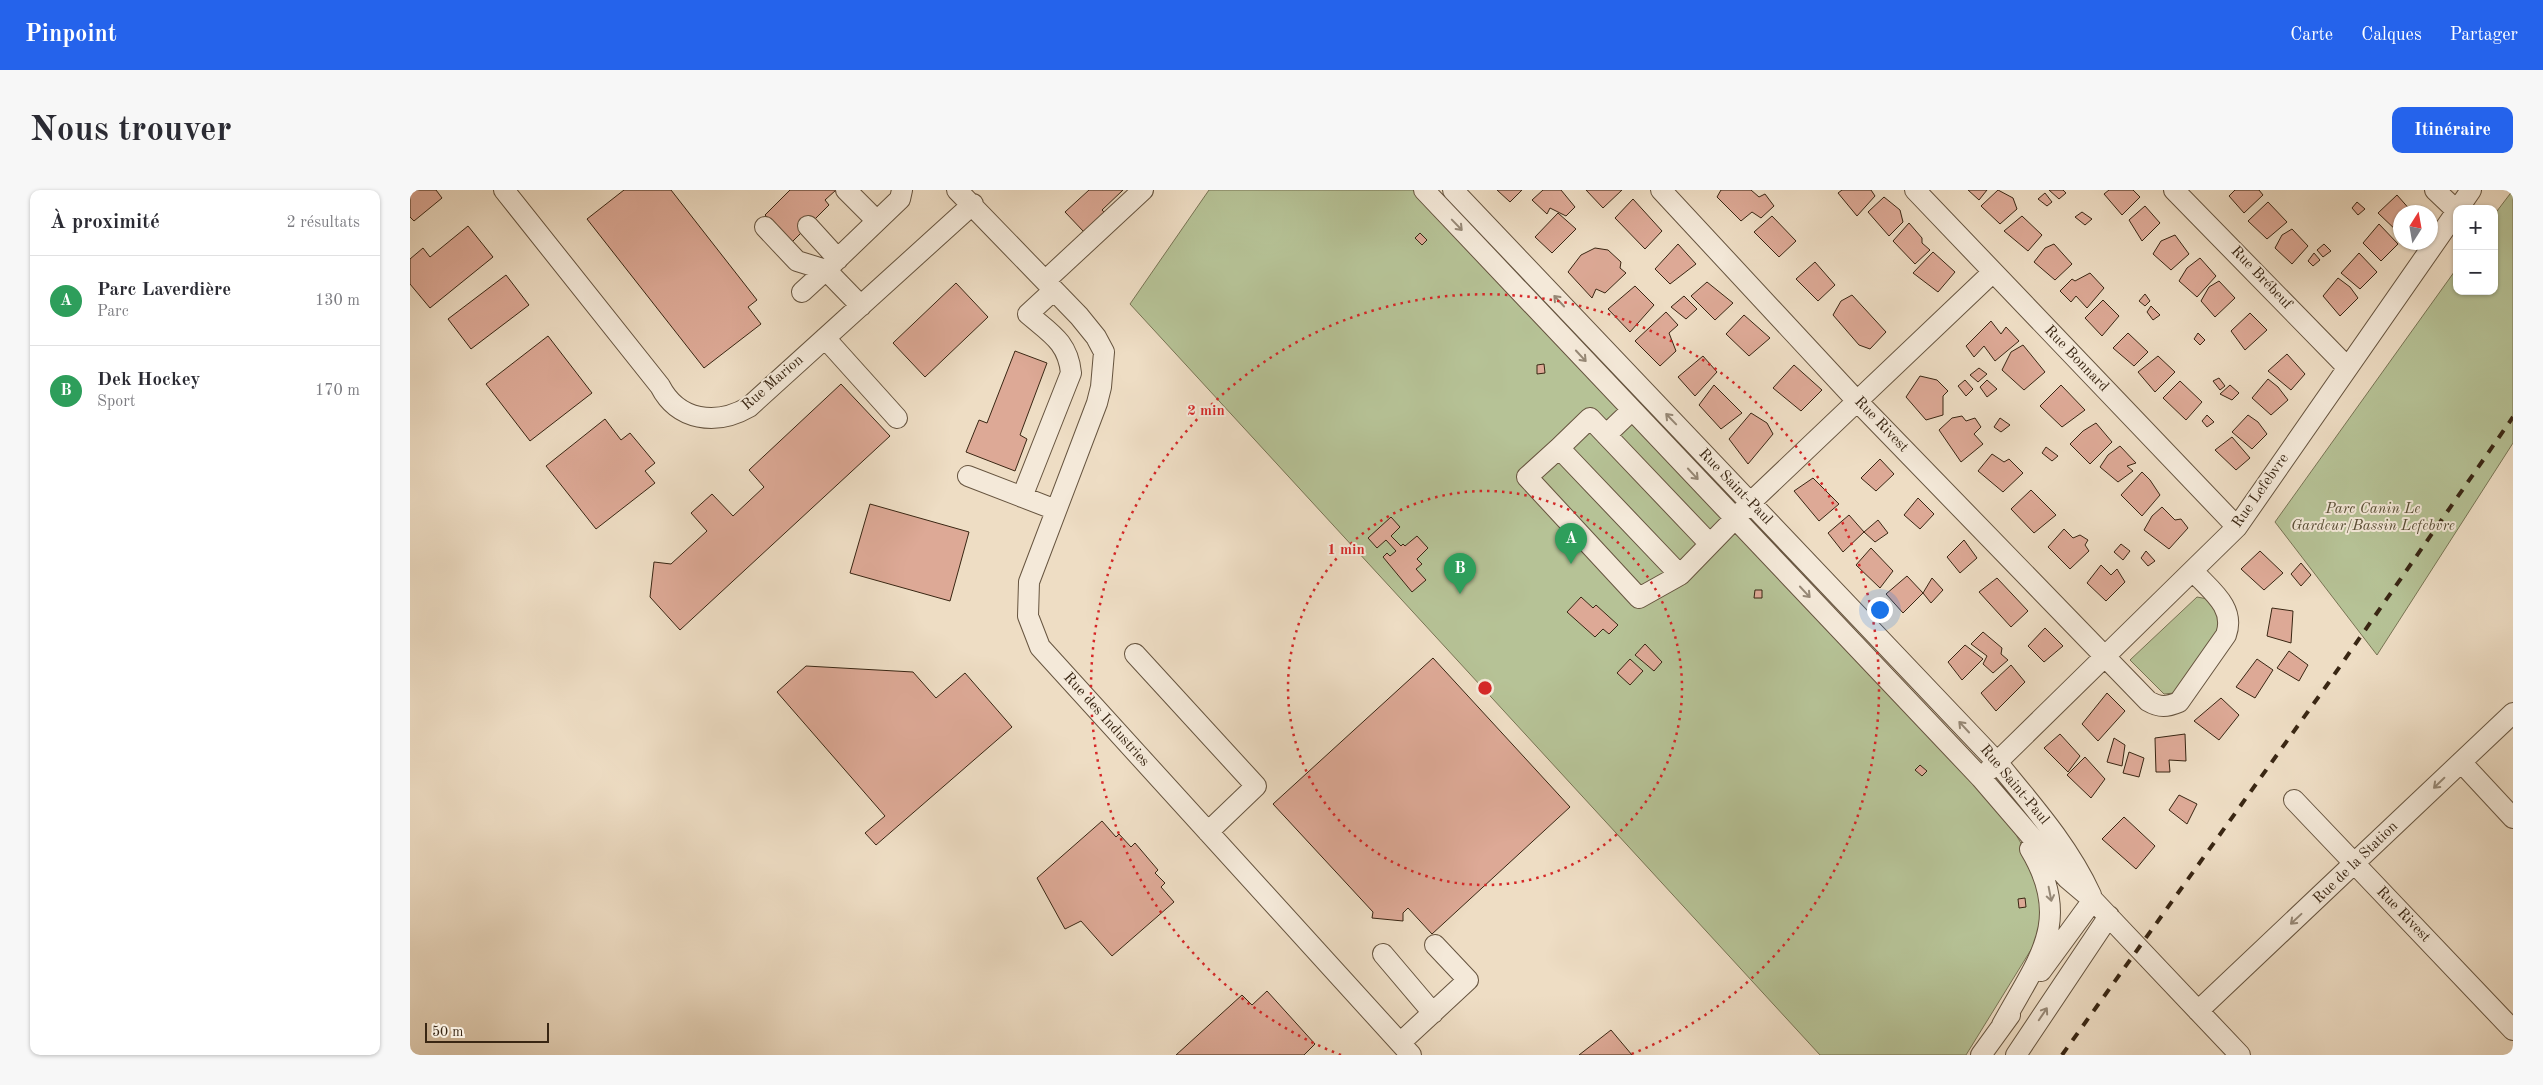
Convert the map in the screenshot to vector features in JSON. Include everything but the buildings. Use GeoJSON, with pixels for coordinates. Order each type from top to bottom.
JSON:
{"type":"FeatureCollection","features":[{"type":"Feature","properties":{"kind":"street","name":"Rue Marion"},"geometry":{"type":"LineString","coordinates":[[504,190],[660,386],[665,397],[686,412],[714,419],[734,416],[749,407],[973,204]]}},
{"type":"Feature","properties":{"kind":"street"},"geometry":{"type":"LineString","coordinates":[[846,190],[877,221]]}},
{"type":"Feature","properties":{"kind":"street"},"geometry":{"type":"LineString","coordinates":[[802,292],[900,199],[902,190]]}},
{"type":"Feature","properties":{"kind":"street","name":"Rue des Industries"},"geometry":{"type":"LineString","coordinates":[[957,190],[973,204],[1079,316],[1104,352],[1104,366],[1096,403],[1028,582],[1026,601],[1033,632],[1040,648],[1406,1049]]}},
{"type":"Feature","properties":{"kind":"street"},"geometry":{"type":"LineString","coordinates":[[1022,497],[1071,373],[1070,358],[1064,345],[1028,314],[1050,285],[1143,190]]}},
{"type":"Feature","properties":{"kind":"street","name":"Rue Saint-Paul"},"geometry":{"type":"LineString","coordinates":[[1424,190],[1981,778],[2066,878],[2109,916],[2240,1055]]}},
{"type":"Feature","properties":{"kind":"street","name":"Rue Saint-Paul"},"geometry":{"type":"LineString","coordinates":[[1453,190],[1997,762],[2061,842],[2078,868],[2093,900]]}},
{"type":"Feature","properties":{"kind":"street","name":"Rue Rivest"},"geometry":{"type":"LineString","coordinates":[[1661,190],[1857,401],[2106,655],[2148,701],[2157,706],[2168,706],[2180,702],[2226,634],[2229,626],[2230,616],[2225,605],[2193,571]]}},
{"type":"Feature","properties":{"kind":"street","name":"Rue Bonnard"},"geometry":{"type":"LineString","coordinates":[[1915,190],[2237,527]]}},
{"type":"Feature","properties":{"kind":"street","name":"Rue Brébeuf"},"geometry":{"type":"LineString","coordinates":[[2174,190],[2347,367]]}},
{"type":"Feature","properties":{"kind":"street"},"geometry":{"type":"LineString","coordinates":[[2435,190],[2453,206]]}},
{"type":"Feature","properties":{"kind":"street","name":"Rue Lefebvre"},"geometry":{"type":"LineString","coordinates":[[2460,205],[2471,190]]}},
{"type":"Feature","properties":{"kind":"street","name":"Rue Lefebvre"},"geometry":{"type":"LineString","coordinates":[[1981,778],[2237,527],[2453,216]]}},
{"type":"Feature","properties":{"kind":"street"},"geometry":{"type":"LineString","coordinates":[[808,226],[861,306]]}},
{"type":"Feature","properties":{"kind":"street"},"geometry":{"type":"LineString","coordinates":[[765,227],[796,261],[832,264]]}},
{"type":"Feature","properties":{"kind":"street"},"geometry":{"type":"LineString","coordinates":[[1487,256],[1504,243]]}},
{"type":"Feature","properties":{"kind":"street"},"geometry":{"type":"LineString","coordinates":[[1710,544],[1590,418],[1527,477],[1639,598],[1680,575],[1750,503],[1993,272]]}},
{"type":"Feature","properties":{"kind":"street"},"geometry":{"type":"LineString","coordinates":[[1560,334],[1576,320]]}},
{"type":"Feature","properties":{"kind":"street"},"geometry":{"type":"LineString","coordinates":[[825,338],[897,418]]}},
{"type":"Feature","properties":{"kind":"street"},"geometry":{"type":"LineString","coordinates":[[1606,436],[1655,402]]}},
{"type":"Feature","properties":{"kind":"street"},"geometry":{"type":"LineString","coordinates":[[1559,448],[1680,575]]}},
{"type":"Feature","properties":{"kind":"street"},"geometry":{"type":"LineString","coordinates":[[968,476],[1056,510]]}},
{"type":"Feature","properties":{"kind":"street"},"geometry":{"type":"LineString","coordinates":[[1821,608],[1836,593]]}},
{"type":"Feature","properties":{"kind":"street"},"geometry":{"type":"LineString","coordinates":[[1135,654],[1256,786],[1208,832]]}},
{"type":"Feature","properties":{"kind":"street"},"geometry":{"type":"LineString","coordinates":[[1905,698],[1921,682]]}},
{"type":"Feature","properties":{"kind":"street","name":"Rue de la Station"},"geometry":{"type":"LineString","coordinates":[[2198,1011],[2513,713]]}},
{"type":"Feature","properties":{"kind":"street"},"geometry":{"type":"LineString","coordinates":[[2461,762],[2513,818]]}},
{"type":"Feature","properties":{"kind":"street","name":"Rue Rivest"},"geometry":{"type":"LineString","coordinates":[[2294,800],[2513,1030]]}},
{"type":"Feature","properties":{"kind":"street"},"geometry":{"type":"LineString","coordinates":[[2002,1025],[2041,953],[2050,922],[2052,903],[2046,877],[2004,805]]}},
{"type":"Feature","properties":{"kind":"street"},"geometry":{"type":"LineString","coordinates":[[1981,1055],[2093,900]]}},
{"type":"Feature","properties":{"kind":"street"},"geometry":{"type":"LineString","coordinates":[[2016,1055],[2109,916]]}},
{"type":"Feature","properties":{"kind":"street"},"geometry":{"type":"LineString","coordinates":[[1406,1049],[1433,1013],[1468,980],[1435,945]]}},
{"type":"Feature","properties":{"kind":"street"},"geometry":{"type":"LineString","coordinates":[[1383,954],[1433,1013]]}},
{"type":"Feature","properties":{"kind":"green space"},"geometry":{"type":"Polygon","coordinates":[[[1209,190],[1417,190],[1969,771],[2014,831],[2027,854],[2043,895],[2037,940],[1966,1055],[1820,1055],[1130,304],[1209,190]]]}},
{"type":"Feature","properties":{"kind":"green space","name":"Parc Canin Le Gardeur/Bassin Lefebvre"},"geometry":{"type":"Polygon","coordinates":[[[2513,190],[2513,443],[2377,655],[2275,522],[2453,274],[2453,295],[2498,295],[2498,210],[2513,190]]]}},
{"type":"Feature","properties":{"kind":"green space"},"geometry":{"type":"Polygon","coordinates":[[[2197,597],[2213,600],[2223,623],[2174,693],[2164,694],[2130,660],[2197,597]]]}},
{"type":"Feature","properties":{"kind":"railway"},"geometry":{"type":"LineString","coordinates":[[2062,1055],[2327,685],[2513,417]]}},
{"type":"Feature","properties":{"kind":"place","name":"Parc Laverdière"},"geometry":{"type":"Point","coordinates":[1571,564]}},
{"type":"Feature","properties":{"kind":"place","name":"Dek Hockey"},"geometry":{"type":"Point","coordinates":[1460,594]}}]}
